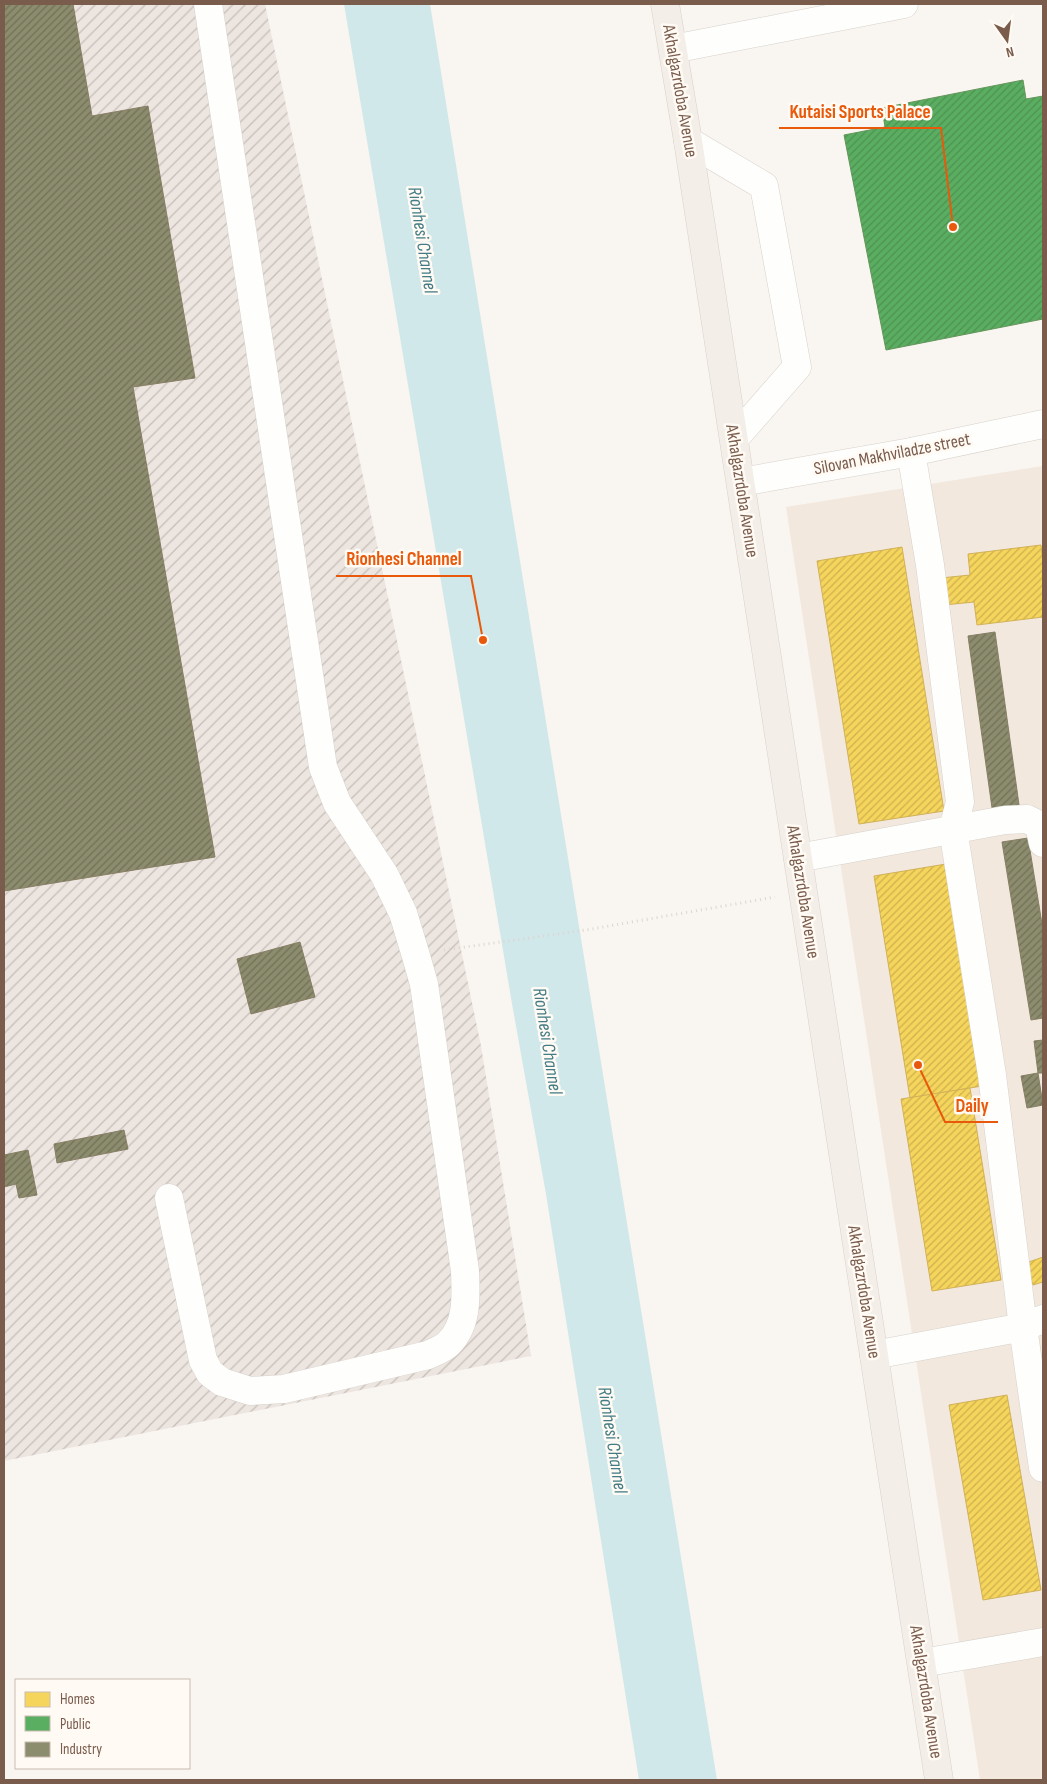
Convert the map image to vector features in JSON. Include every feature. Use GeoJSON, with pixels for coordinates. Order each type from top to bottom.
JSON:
{"type":"FeatureCollection","features":[{"type":"Feature","properties":{"kind":"main road","name":"Akhalgazrdoba Avenue"},"geometry":{"type":"LineString","coordinates":[[665,4],[741,482],[939,1780]]}},
{"type":"Feature","properties":{"kind":"street"},"geometry":{"type":"LineString","coordinates":[[169,1198],[203,1360],[210,1374],[222,1382],[250,1391],[284,1389],[428,1356],[448,1344],[461,1325],[466,1299],[465,1270],[424,984],[403,913],[384,874],[337,803],[322,768],[208,4]]}},
{"type":"Feature","properties":{"kind":"street"},"geometry":{"type":"LineString","coordinates":[[673,49],[904,4]]}},
{"type":"Feature","properties":{"kind":"street"},"geometry":{"type":"LineString","coordinates":[[688,141],[764,186],[798,367],[734,439]]}},
{"type":"Feature","properties":{"kind":"street","name":"Silovan Makhviladze street"},"geometry":{"type":"LineString","coordinates":[[741,482],[911,452],[1043,424]]}},
{"type":"Feature","properties":{"kind":"street"},"geometry":{"type":"LineString","coordinates":[[911,452],[930,564],[960,802],[954,829],[1033,1323],[1043,1468]]}},
{"type":"Feature","properties":{"kind":"street"},"geometry":{"type":"LineString","coordinates":[[798,858],[1005,820],[1027,819],[1039,825],[1043,843]]}},
{"type":"Feature","properties":{"kind":"street"},"geometry":{"type":"LineString","coordinates":[[874,1355],[1033,1323]]}},
{"type":"Feature","properties":{"kind":"street"},"geometry":{"type":"LineString","coordinates":[[922,1663],[1043,1642]]}},
{"type":"Feature","properties":{"kind":"path"},"geometry":{"type":"LineString","coordinates":[[453,948],[586,930],[804,892]]}},
{"type":"Feature","properties":{"kind":"shaded area"},"geometry":{"type":"Polygon","coordinates":[[[4,4],[265,4],[481,1046],[531,1356],[4,1461],[4,4]]]}},
{"type":"Feature","properties":{"kind":"shaded area"},"geometry":{"type":"Polygon","coordinates":[[[1043,466],[1043,1780],[980,1780],[786,507],[1043,466]]]}},
{"type":"Feature","properties":{"kind":"water"},"geometry":{"type":"Polygon","coordinates":[[[344,4],[430,4],[717,1780],[639,1780],[546,1194],[511,998],[344,4]]]}},
{"type":"Feature","properties":{"kind":"building: Homes"},"geometry":{"type":"Polygon","coordinates":[[[1041,545],[1043,617],[977,625],[974,602],[944,605],[941,578],[970,575],[968,554],[1041,545]]]}},
{"type":"Feature","properties":{"kind":"building: Homes"},"geometry":{"type":"Polygon","coordinates":[[[902,547],[944,811],[859,824],[817,561],[902,547]]]}},
{"type":"Feature","properties":{"kind":"building: Homes"},"geometry":{"type":"Polygon","coordinates":[[[952,863],[988,1085],[910,1098],[874,876],[952,863]]]}},
{"type":"Feature","properties":{"kind":"building: Homes"},"geometry":{"type":"Polygon","coordinates":[[[970,1088],[1001,1280],[932,1291],[901,1099],[970,1088]]]}},
{"type":"Feature","properties":{"kind":"building: Homes"},"geometry":{"type":"Polygon","coordinates":[[[1043,1257],[1043,1282],[1033,1285],[1026,1263],[1043,1257]]]}},
{"type":"Feature","properties":{"kind":"building: Homes"},"geometry":{"type":"Polygon","coordinates":[[[1007,1395],[1041,1590],[983,1600],[949,1405],[1007,1395]]]}},
{"type":"Feature","properties":{"kind":"building: Public"},"geometry":{"type":"Polygon","coordinates":[[[1023,80],[1026,99],[1043,96],[1043,319],[886,350],[844,135],[885,127],[882,108],[1023,80]]]}},
{"type":"Feature","properties":{"kind":"building: Industry"},"geometry":{"type":"Polygon","coordinates":[[[4,4],[73,4],[92,116],[148,106],[195,378],[133,387],[215,857],[4,891],[4,4]]]}},
{"type":"Feature","properties":{"kind":"building: Industry"},"geometry":{"type":"Polygon","coordinates":[[[995,632],[1020,812],[993,815],[968,636],[995,632]]]}},
{"type":"Feature","properties":{"kind":"building: Industry"},"geometry":{"type":"Polygon","coordinates":[[[1028,838],[1043,930],[1043,1018],[1031,1020],[1002,842],[1028,838]]]}},
{"type":"Feature","properties":{"kind":"building: Industry"},"geometry":{"type":"Polygon","coordinates":[[[300,942],[315,997],[251,1014],[237,959],[300,942]]]}},
{"type":"Feature","properties":{"kind":"building: Industry"},"geometry":{"type":"Polygon","coordinates":[[[1043,1040],[1043,1073],[1038,1073],[1034,1041],[1043,1040]]]}},
{"type":"Feature","properties":{"kind":"building: Industry"},"geometry":{"type":"Polygon","coordinates":[[[1038,1073],[1043,1105],[1027,1108],[1021,1076],[1038,1073]]]}},
{"type":"Feature","properties":{"kind":"building: Industry"},"geometry":{"type":"Polygon","coordinates":[[[124,1130],[128,1149],[57,1163],[54,1144],[124,1130]]]}},
{"type":"Feature","properties":{"kind":"building: Industry"},"geometry":{"type":"Polygon","coordinates":[[[28,1150],[37,1195],[19,1198],[16,1184],[4,1187],[4,1155],[28,1150]]]}},
{"type":"Feature","properties":{"kind":"place","name":"Kutaisi Sports Palace"},"geometry":{"type":"Point","coordinates":[953,227]}},
{"type":"Feature","properties":{"kind":"place","name":"Rionhesi Channel"},"geometry":{"type":"Point","coordinates":[483,640]}},
{"type":"Feature","properties":{"kind":"place","name":"Daily"},"geometry":{"type":"Point","coordinates":[918,1065]}}]}
